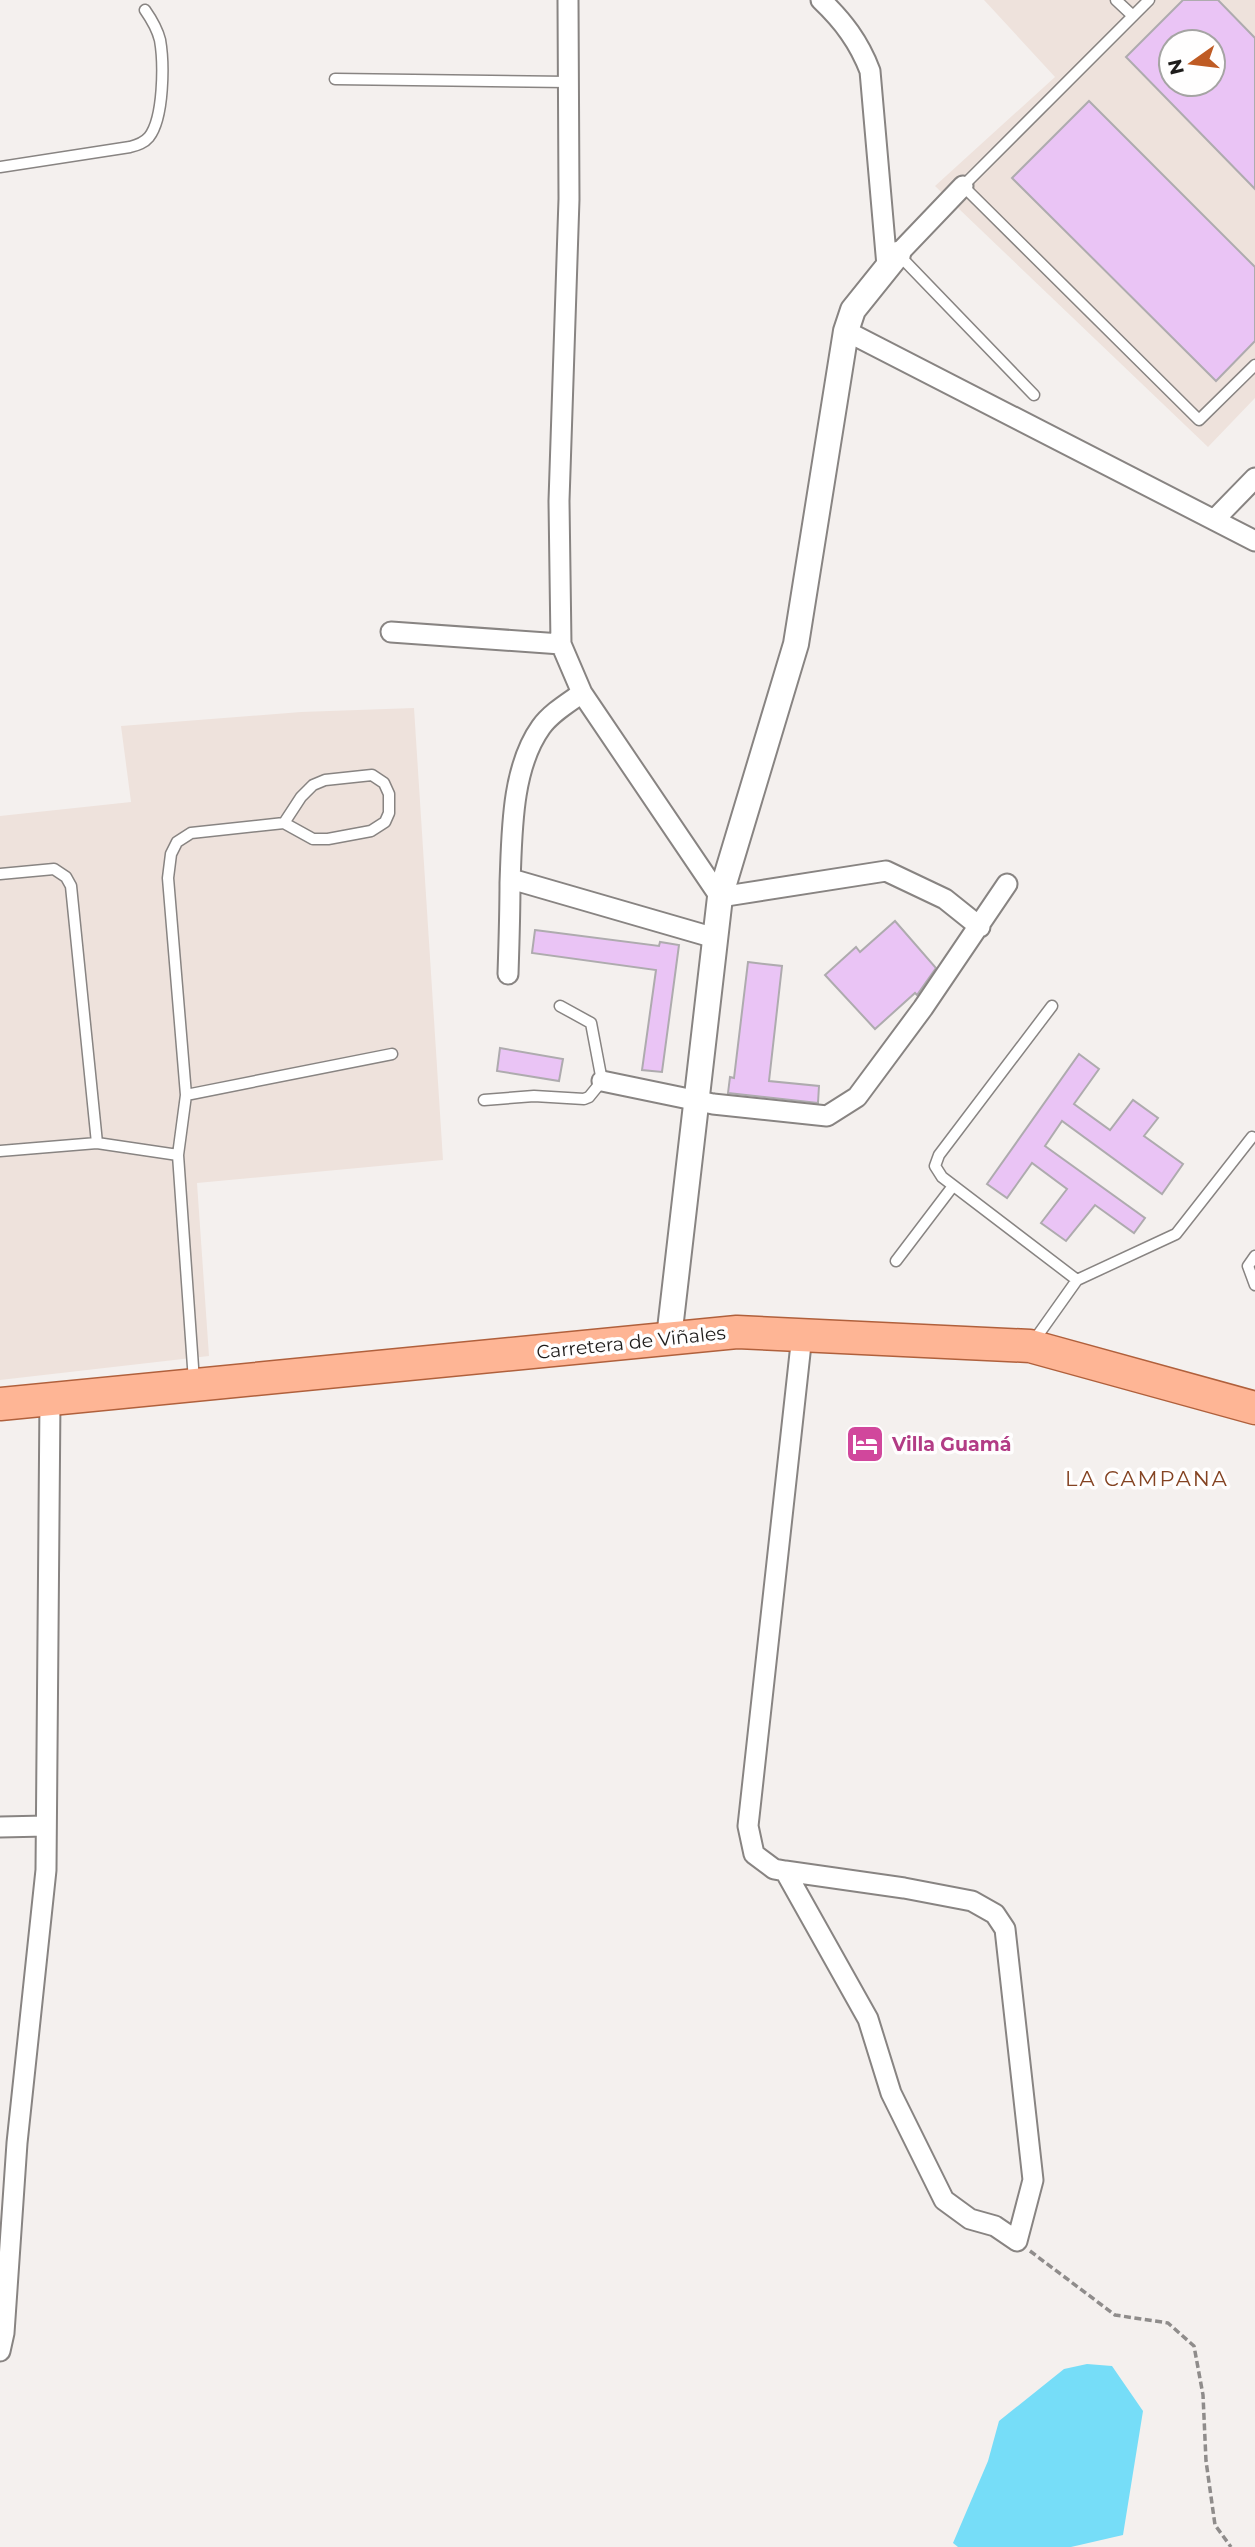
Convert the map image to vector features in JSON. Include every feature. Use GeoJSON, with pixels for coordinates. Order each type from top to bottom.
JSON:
{"type":"FeatureCollection","features":[{"type":"Feature","properties":{"kind":"main road","name":"Carretera de Viñales"},"geometry":{"type":"LineString","coordinates":[[0,1404],[737,1332],[1030,1346],[1255,1408]]}},
{"type":"Feature","properties":{"kind":"street"},"geometry":{"type":"LineString","coordinates":[[568,0],[569,198],[559,501],[561,644],[582,693],[720,897]]}},
{"type":"Feature","properties":{"kind":"street"},"geometry":{"type":"LineString","coordinates":[[821,0],[844,22],[863,52],[870,71],[892,260]]}},
{"type":"Feature","properties":{"kind":"street"},"geometry":{"type":"LineString","coordinates":[[669,1338],[720,897],[796,644],[846,331],[853,310],[892,260],[963,186]]}},
{"type":"Feature","properties":{"kind":"street"},"geometry":{"type":"LineString","coordinates":[[846,331],[1255,541]]}},
{"type":"Feature","properties":{"kind":"street"},"geometry":{"type":"LineString","coordinates":[[1215,519],[1255,478]]}},
{"type":"Feature","properties":{"kind":"street"},"geometry":{"type":"LineString","coordinates":[[391,632],[561,644]]}},
{"type":"Feature","properties":{"kind":"street"},"geometry":{"type":"LineString","coordinates":[[508,974],[510,832],[516,792],[532,743],[542,725],[582,693]]}},
{"type":"Feature","properties":{"kind":"street"},"geometry":{"type":"LineString","coordinates":[[720,897],[886,871],[945,899],[979,927]]}},
{"type":"Feature","properties":{"kind":"street"},"geometry":{"type":"LineString","coordinates":[[510,879],[715,938]]}},
{"type":"Feature","properties":{"kind":"street"},"geometry":{"type":"LineString","coordinates":[[603,1081],[696,1100],[827,1116],[857,1097],[923,1008],[1007,884]]}},
{"type":"Feature","properties":{"kind":"street"},"geometry":{"type":"LineString","coordinates":[[785,1871],[868,2019],[891,2094],[944,2200],[970,2219],[995,2226],[1017,2241],[1033,2180],[1005,1929],[995,1914],[972,1901],[774,1869],[754,1854],[748,1826],[802,1335]]}},
{"type":"Feature","properties":{"kind":"street"},"geometry":{"type":"LineString","coordinates":[[0,2351],[5,2333],[9,2145],[46,1870],[50,1399]]}},
{"type":"Feature","properties":{"kind":"street"},"geometry":{"type":"LineString","coordinates":[[0,1827],[46,1826]]}},
{"type":"Feature","properties":{"kind":"lane"},"geometry":{"type":"LineString","coordinates":[[1116,0],[1133,16]]}},
{"type":"Feature","properties":{"kind":"lane"},"geometry":{"type":"LineString","coordinates":[[1149,0],[963,186],[1199,420],[1255,365]]}},
{"type":"Feature","properties":{"kind":"lane"},"geometry":{"type":"LineString","coordinates":[[0,167],[130,147],[143,143],[150,136],[160,107],[160,42],[155,25],[145,10]]}},
{"type":"Feature","properties":{"kind":"lane"},"geometry":{"type":"LineString","coordinates":[[335,79],[568,82]]}},
{"type":"Feature","properties":{"kind":"lane"},"geometry":{"type":"LineString","coordinates":[[892,260],[1034,395]]}},
{"type":"Feature","properties":{"kind":"lane"},"geometry":{"type":"LineString","coordinates":[[194,1385],[178,1155],[186,1095],[168,878],[171,854],[177,842],[191,834],[284,823],[313,839],[371,831],[385,822],[389,813],[389,794],[384,783],[372,775],[325,780],[313,785],[301,797],[284,823]]}},
{"type":"Feature","properties":{"kind":"lane"},"geometry":{"type":"LineString","coordinates":[[0,874],[54,869],[66,877],[71,886],[97,1143]]}},
{"type":"Feature","properties":{"kind":"lane"},"geometry":{"type":"LineString","coordinates":[[484,1100],[534,1096],[584,1099],[603,1081],[591,1023],[560,1006]]}},
{"type":"Feature","properties":{"kind":"lane"},"geometry":{"type":"LineString","coordinates":[[1052,1006],[936,1160],[937,1171],[1077,1280]]}},
{"type":"Feature","properties":{"kind":"lane"},"geometry":{"type":"LineString","coordinates":[[186,1095],[392,1054]]}},
{"type":"Feature","properties":{"kind":"lane"},"geometry":{"type":"LineString","coordinates":[[1030,1346],[1077,1280],[1175,1234],[1252,1137]]}},
{"type":"Feature","properties":{"kind":"lane"},"geometry":{"type":"LineString","coordinates":[[0,1151],[97,1143],[178,1155]]}},
{"type":"Feature","properties":{"kind":"lane"},"geometry":{"type":"LineString","coordinates":[[896,1261],[953,1186]]}},
{"type":"Feature","properties":{"kind":"lane"},"geometry":{"type":"LineString","coordinates":[[1255,1256],[1248,1266],[1255,1285]]}},
{"type":"Feature","properties":{"kind":"path"},"geometry":{"type":"LineString","coordinates":[[1017,2241],[1115,2315],[1168,2323],[1194,2346],[1203,2395],[1206,2461],[1215,2525],[1231,2547]]}},
{"type":"Feature","properties":{"kind":"shaded area"},"geometry":{"type":"Polygon","coordinates":[[[984,0],[1255,0],[1255,398],[1208,447],[935,186],[1055,77],[984,0]]]}},
{"type":"Feature","properties":{"kind":"shaded area"},"geometry":{"type":"Polygon","coordinates":[[[414,708],[443,1160],[197,1183],[209,1356],[0,1380],[0,816],[131,802],[121,726],[301,712],[414,708]]]}},
{"type":"Feature","properties":{"kind":"water"},"geometry":{"type":"Polygon","coordinates":[[[1087,2364],[1112,2366],[1143,2411],[1123,2535],[1071,2547],[958,2547],[953,2543],[988,2461],[999,2421],[1064,2369],[1087,2364]]]}},
{"type":"Feature","properties":{"kind":"building"},"geometry":{"type":"Polygon","coordinates":[[[1183,0],[1218,0],[1255,38],[1255,189],[1166,98],[1227,98],[1227,28],[1157,28],[1157,89],[1126,57],[1183,0]]]}},
{"type":"Feature","properties":{"kind":"building"},"geometry":{"type":"Polygon","coordinates":[[[1089,101],[1255,267],[1255,341],[1216,381],[1012,178],[1089,101]]]}},
{"type":"Feature","properties":{"kind":"building"},"geometry":{"type":"Polygon","coordinates":[[[895,921],[936,968],[917,995],[915,993],[875,1029],[825,975],[856,947],[860,952],[895,921]]]}},
{"type":"Feature","properties":{"kind":"building"},"geometry":{"type":"Polygon","coordinates":[[[535,930],[659,946],[660,942],[679,945],[662,1072],[642,1070],[656,970],[532,953],[535,930]]]}},
{"type":"Feature","properties":{"kind":"building"},"geometry":{"type":"Polygon","coordinates":[[[748,962],[782,966],[769,1081],[819,1086],[818,1103],[728,1093],[730,1077],[734,1078],[748,962]]]}},
{"type":"Feature","properties":{"kind":"building"},"geometry":{"type":"Polygon","coordinates":[[[500,1048],[563,1059],[559,1081],[497,1071],[500,1048]]]}},
{"type":"Feature","properties":{"kind":"building"},"geometry":{"type":"Polygon","coordinates":[[[1079,1054],[1099,1069],[1074,1104],[1110,1130],[1133,1100],[1158,1118],[1144,1136],[1183,1164],[1162,1194],[1062,1121],[1045,1146],[1145,1218],[1134,1233],[1095,1205],[1066,1241],[1041,1223],[1067,1189],[1032,1163],[1007,1198],[987,1184],[1079,1054]]]}},
{"type":"Feature","properties":{"kind":"place","name":"Villa Guamá"},"geometry":{"type":"Point","coordinates":[865,1444]}},
{"type":"Feature","properties":{"kind":"district","name":"LA CAMPANA"},"geometry":{"type":"Point","coordinates":[1147,1479]}}]}
